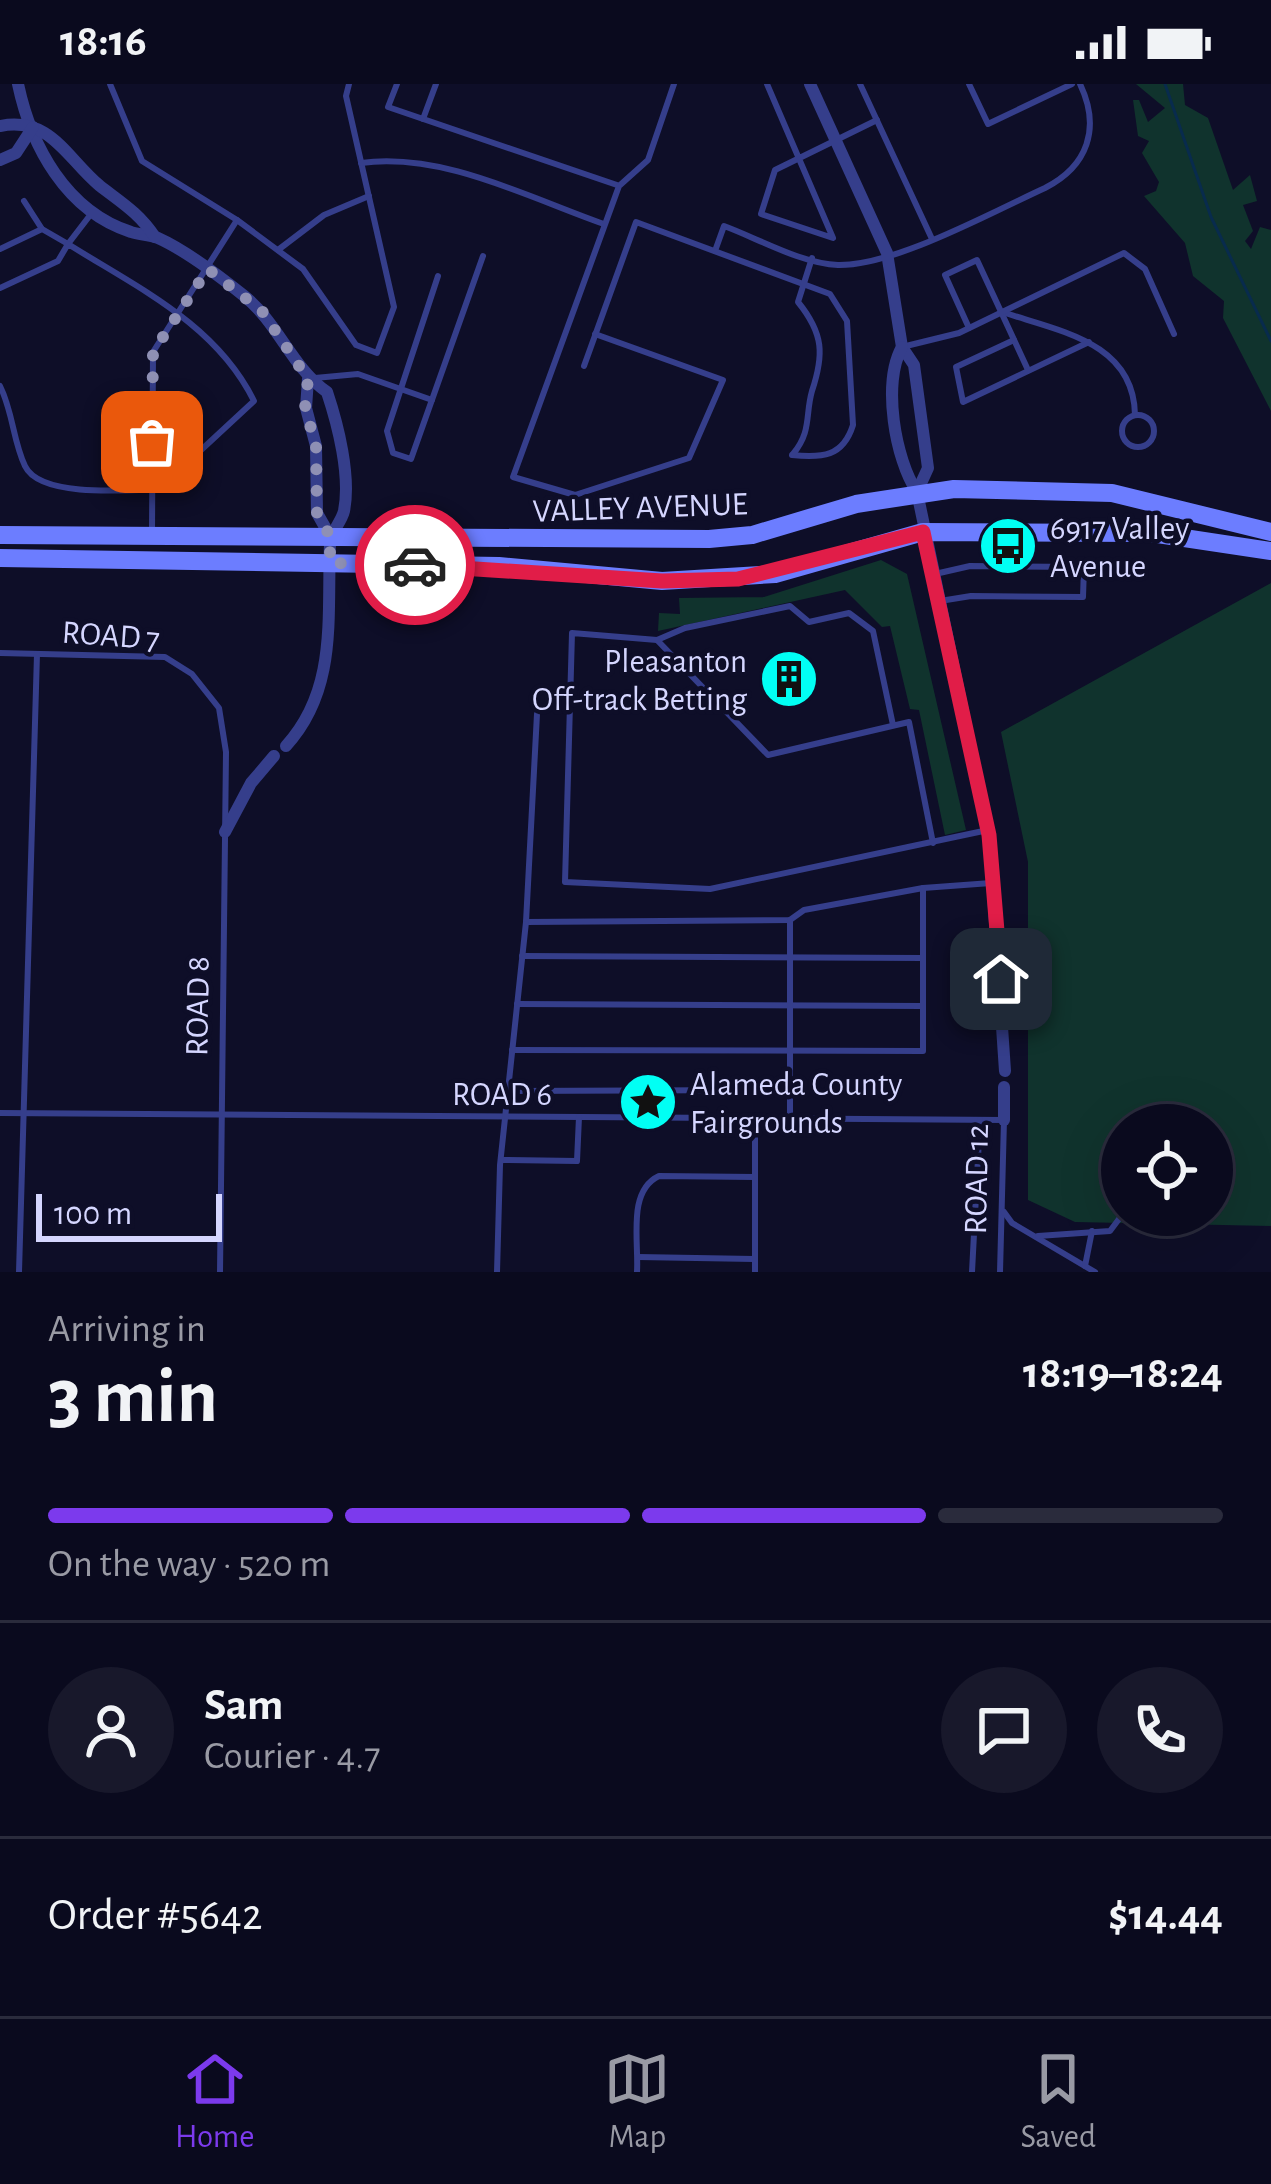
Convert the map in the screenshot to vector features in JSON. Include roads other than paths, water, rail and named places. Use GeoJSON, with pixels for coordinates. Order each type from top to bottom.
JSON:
{"type":"FeatureCollection","features":[{"type":"Feature","properties":{"kind":"main road","name":"VALLEY AVENUE"},"geometry":{"type":"LineString","coordinates":[[0,535],[709,539],[752,535],[917,492],[1112,493],[1271,532]]}},
{"type":"Feature","properties":{"kind":"main road","name":"VALLEY AVENUE"},"geometry":{"type":"LineString","coordinates":[[0,558],[499,566],[662,581],[738,579],[923,532],[1151,532],[1271,551]]}},
{"type":"Feature","properties":{"kind":"street"},"geometry":{"type":"LineString","coordinates":[[18,84],[40,155],[93,211],[129,232],[155,237],[208,269],[262,311],[308,379],[327,392],[342,464],[344,512],[330,536]]}},
{"type":"Feature","properties":{"kind":"street"},"geometry":{"type":"LineString","coordinates":[[810,84],[887,253],[902,347],[914,365],[928,468],[917,492]]}},
{"type":"Feature","properties":{"kind":"street"},"geometry":{"type":"LineString","coordinates":[[0,126],[33,127],[62,142],[98,184],[139,213],[155,237]]}},
{"type":"Feature","properties":{"kind":"street"},"geometry":{"type":"LineString","coordinates":[[0,160],[16,153],[33,127]]}},
{"type":"Feature","properties":{"kind":"street"},"geometry":{"type":"LineString","coordinates":[[902,347],[892,365],[902,470],[917,492],[988,830],[1005,1071]]}},
{"type":"Feature","properties":{"kind":"street"},"geometry":{"type":"LineString","coordinates":[[286,746],[315,707],[326,674],[330,536],[317,513],[316,446],[305,408],[308,379]]}},
{"type":"Feature","properties":{"kind":"street","name":"ROAD 8"},"geometry":{"type":"LineString","coordinates":[[225,832],[250,783],[274,757]]}},
{"type":"Feature","properties":{"kind":"street","name":"ROAD 12"},"geometry":{"type":"LineString","coordinates":[[1004,1087],[1004,1120]]}},
{"type":"Feature","properties":{"kind":"lane"},"geometry":{"type":"LineString","coordinates":[[110,84],[142,161],[237,220],[303,269],[356,345],[377,353],[394,307],[346,96],[349,84]]}},
{"type":"Feature","properties":{"kind":"lane"},"geometry":{"type":"LineString","coordinates":[[397,84],[388,107],[619,186]]}},
{"type":"Feature","properties":{"kind":"lane"},"geometry":{"type":"LineString","coordinates":[[423,119],[436,84]]}},
{"type":"Feature","properties":{"kind":"lane"},"geometry":{"type":"LineString","coordinates":[[596,334],[723,380],[688,458],[575,495],[513,477],[619,186],[648,160],[674,84]]}},
{"type":"Feature","properties":{"kind":"lane"},"geometry":{"type":"LineString","coordinates":[[767,84],[799,159],[816,198],[832,238],[761,214],[775,170],[799,159],[877,120]]}},
{"type":"Feature","properties":{"kind":"lane"},"geometry":{"type":"LineString","coordinates":[[860,84],[932,239]]}},
{"type":"Feature","properties":{"kind":"lane"},"geometry":{"type":"LineString","coordinates":[[715,251],[724,226],[836,265],[932,239],[1046,188],[1077,167],[1090,136],[1091,115],[1076,84],[988,124],[970,84]]}},
{"type":"Feature","properties":{"kind":"lane"},"geometry":{"type":"LineString","coordinates":[[361,164],[400,158],[431,164],[605,225]]}},
{"type":"Feature","properties":{"kind":"lane"},"geometry":{"type":"LineString","coordinates":[[278,250],[323,215],[368,196]]}},
{"type":"Feature","properties":{"kind":"lane"},"geometry":{"type":"LineString","coordinates":[[0,386],[15,417],[25,467],[39,484],[64,489],[185,488],[186,464],[254,400],[236,364],[179,312],[42,230],[24,201]]}},
{"type":"Feature","properties":{"kind":"lane"},"geometry":{"type":"LineString","coordinates":[[0,288],[58,261],[93,211]]}},
{"type":"Feature","properties":{"kind":"lane"},"geometry":{"type":"LineString","coordinates":[[152,536],[153,352],[237,220]]}},
{"type":"Feature","properties":{"kind":"lane"},"geometry":{"type":"LineString","coordinates":[[584,366],[636,222],[804,284],[830,294],[847,321],[853,425],[841,449],[817,458],[792,455],[810,427],[811,395],[823,360],[815,326],[798,302],[804,284],[812,258]]}},
{"type":"Feature","properties":{"kind":"lane"},"geometry":{"type":"LineString","coordinates":[[0,249],[42,230]]}},
{"type":"Feature","properties":{"kind":"lane"},"geometry":{"type":"LineString","coordinates":[[902,347],[969,328],[1124,253],[1145,269],[1174,334]]}},
{"type":"Feature","properties":{"kind":"lane"},"geometry":{"type":"LineString","coordinates":[[438,276],[386,431],[393,453],[411,459],[483,256]]}},
{"type":"Feature","properties":{"kind":"lane"},"geometry":{"type":"LineString","coordinates":[[969,328],[944,275],[977,260],[1028,370]]}},
{"type":"Feature","properties":{"kind":"lane"},"geometry":{"type":"LineString","coordinates":[[1002,311],[1112,355],[1131,382],[1135,415]]}},
{"type":"Feature","properties":{"kind":"lane"},"geometry":{"type":"LineString","coordinates":[[1015,340],[956,367],[963,402],[1089,342]]}},
{"type":"Feature","properties":{"kind":"lane"},"geometry":{"type":"LineString","coordinates":[[308,379],[358,374],[432,400]]}},
{"type":"Feature","properties":{"kind":"lane"},"geometry":{"type":"LineString","coordinates":[[1135,415],[1147,418],[1154,429],[1150,442],[1139,448],[1127,444],[1121,434],[1124,422],[1135,415]]}},
{"type":"Feature","properties":{"kind":"lane"},"geometry":{"type":"LineString","coordinates":[[931,575],[970,566],[1084,567],[1083,597],[971,596],[937,602]]}},
{"type":"Feature","properties":{"kind":"lane"},"geometry":{"type":"LineString","coordinates":[[892,725],[873,631],[849,613],[809,622],[790,607],[685,628],[657,640],[572,633],[565,882],[710,889],[988,830]]}},
{"type":"Feature","properties":{"kind":"lane"},"geometry":{"type":"LineString","coordinates":[[657,640],[768,755],[909,722],[933,843]]}},
{"type":"Feature","properties":{"kind":"lane","name":"ROAD 7"},"geometry":{"type":"LineString","coordinates":[[0,653],[165,657],[192,674],[219,708],[225,832]]}},
{"type":"Feature","properties":{"kind":"lane"},"geometry":{"type":"LineString","coordinates":[[19,1272],[37,654]]}},
{"type":"Feature","properties":{"kind":"lane"},"geometry":{"type":"LineString","coordinates":[[497,1272],[501,1160],[526,922],[537,714]]}},
{"type":"Feature","properties":{"kind":"lane","name":"ROAD 8"},"geometry":{"type":"LineString","coordinates":[[220,1272],[225,832]]}},
{"type":"Feature","properties":{"kind":"lane"},"geometry":{"type":"LineString","coordinates":[[526,922],[790,920],[804,910],[923,888],[995,882]]}},
{"type":"Feature","properties":{"kind":"lane"},"geometry":{"type":"LineString","coordinates":[[512,1050],[923,1051],[923,888]]}},
{"type":"Feature","properties":{"kind":"lane"},"geometry":{"type":"LineString","coordinates":[[790,920],[790,1119]]}},
{"type":"Feature","properties":{"kind":"lane"},"geometry":{"type":"LineString","coordinates":[[522,956],[923,958]]}},
{"type":"Feature","properties":{"kind":"lane"},"geometry":{"type":"LineString","coordinates":[[517,1004],[922,1006]]}},
{"type":"Feature","properties":{"kind":"lane"},"geometry":{"type":"LineString","coordinates":[[508,1091],[790,1090]]}},
{"type":"Feature","properties":{"kind":"lane","name":"ROAD 6"},"geometry":{"type":"LineString","coordinates":[[1,1113],[1004,1120]]}},
{"type":"Feature","properties":{"kind":"lane"},"geometry":{"type":"LineString","coordinates":[[501,1160],[577,1161],[578,1117]]}},
{"type":"Feature","properties":{"kind":"lane"},"geometry":{"type":"LineString","coordinates":[[754,1118],[754,1272]]}},
{"type":"Feature","properties":{"kind":"lane"},"geometry":{"type":"LineString","coordinates":[[973,1272],[980,1120]]}},
{"type":"Feature","properties":{"kind":"lane","name":"ROAD 12"},"geometry":{"type":"LineString","coordinates":[[1000,1272],[1004,1120]]}},
{"type":"Feature","properties":{"kind":"lane"},"geometry":{"type":"LineString","coordinates":[[638,1272],[639,1197],[652,1179],[755,1177]]}},
{"type":"Feature","properties":{"kind":"lane"},"geometry":{"type":"LineString","coordinates":[[1002,1209],[1034,1236],[1095,1272]]}},
{"type":"Feature","properties":{"kind":"lane"},"geometry":{"type":"LineString","coordinates":[[1085,1266],[1092,1231]]}},
{"type":"Feature","properties":{"kind":"lane"},"geometry":{"type":"LineString","coordinates":[[1034,1236],[1101,1231]]}},
{"type":"Feature","properties":{"kind":"lane"},"geometry":{"type":"LineString","coordinates":[[638,1257],[754,1259]]}},
{"type":"Feature","properties":{"kind":"waterway"},"geometry":{"type":"LineString","coordinates":[[1165,84],[1211,217],[1271,341]]}},
{"type":"Feature","properties":{"kind":"place","name":"6917 Valley Avenue"},"geometry":{"type":"Point","coordinates":[1008,546]}},
{"type":"Feature","properties":{"kind":"place","name":"Pleasanton Off-track Betting"},"geometry":{"type":"Point","coordinates":[789,679]}},
{"type":"Feature","properties":{"kind":"place","name":"Alameda County Fairgrounds"},"geometry":{"type":"Point","coordinates":[648,1102]}}]}
